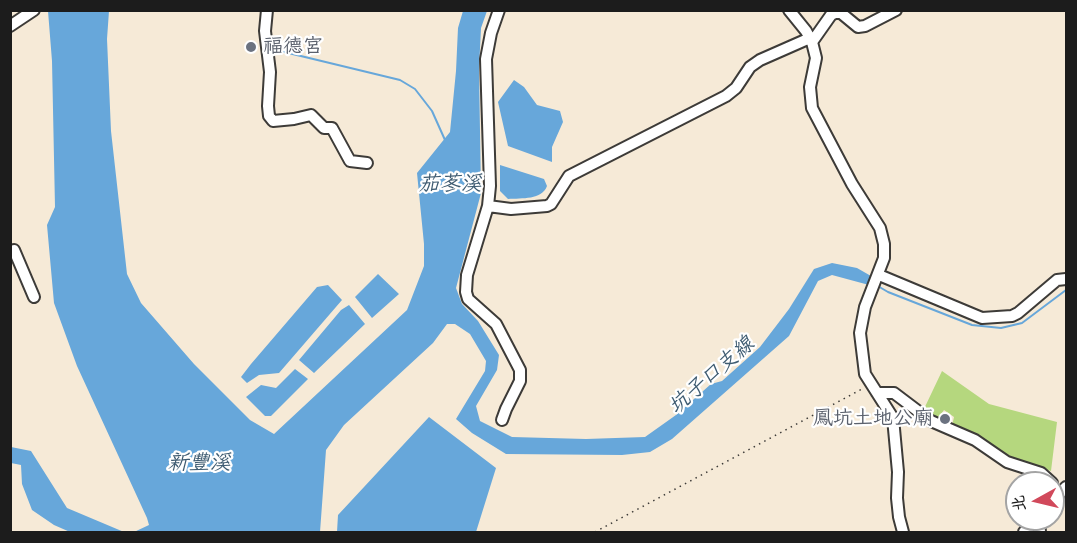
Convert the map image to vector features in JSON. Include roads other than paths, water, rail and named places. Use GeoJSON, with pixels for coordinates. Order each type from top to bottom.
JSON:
{"type":"FeatureCollection","features":[{"type":"Feature","properties":{"kind":"street"},"geometry":{"type":"LineString","coordinates":[[10,26],[34,10]]}},
{"type":"Feature","properties":{"kind":"street"},"geometry":{"type":"LineString","coordinates":[[267,10],[265,31],[270,72],[269,116],[273,121],[311,115],[324,128],[332,128],[350,161],[367,163]]}},
{"type":"Feature","properties":{"kind":"street"},"geometry":{"type":"LineString","coordinates":[[499,10],[491,33],[486,59],[490,169],[488,206],[467,275],[466,291],[468,299],[496,324],[520,370],[520,381],[502,420]]}},
{"type":"Feature","properties":{"kind":"street"},"geometry":{"type":"LineString","coordinates":[[789,10],[811,40],[816,58],[810,87],[812,108],[852,184],[880,228],[884,244],[884,258],[865,307],[860,333],[865,374],[893,418],[898,472],[897,498],[903,532]]}},
{"type":"Feature","properties":{"kind":"street"},"geometry":{"type":"LineString","coordinates":[[488,206],[511,209],[547,206],[551,204],[569,176],[726,96],[736,88],[750,67],[760,60],[811,40],[831,15],[841,13],[858,27],[865,26],[896,10]]}},
{"type":"Feature","properties":{"kind":"street"},"geometry":{"type":"LineString","coordinates":[[10,251],[14,250],[34,297]]}},
{"type":"Feature","properties":{"kind":"street"},"geometry":{"type":"LineString","coordinates":[[879,275],[982,318],[1012,316],[1057,280],[1066,279]]}},
{"type":"Feature","properties":{"kind":"street"},"geometry":{"type":"LineString","coordinates":[[874,389],[894,393],[931,421],[975,440],[1007,462],[1035,471]]}},
{"type":"Feature","properties":{"kind":"water","name":"新豐溪"},"geometry":{"type":"Polygon","coordinates":[[[48,11],[109,11],[107,39],[111,131],[127,274],[141,303],[194,364],[250,420],[274,434],[407,310],[424,266],[417,173],[450,132],[458,28],[463,11],[487,11],[481,28],[479,69],[481,193],[456,288],[462,304],[478,321],[499,355],[497,370],[476,406],[480,421],[512,437],[586,439],[645,437],[676,415],[711,384],[722,381],[760,347],[789,309],[814,269],[832,263],[857,268],[871,276],[869,285],[832,275],[818,281],[789,336],[672,439],[650,452],[622,455],[506,454],[472,433],[456,419],[485,371],[486,361],[470,334],[455,324],[447,324],[433,343],[344,425],[326,450],[320,532],[134,532],[149,525],[147,518],[77,366],[54,303],[47,225],[55,207],[52,61],[48,11]]]}},
{"type":"Feature","properties":{"kind":"water"},"geometry":{"type":"Polygon","coordinates":[[[514,80],[524,87],[537,105],[560,111],[563,122],[552,147],[552,162],[508,146],[498,102],[514,80]]]}},
{"type":"Feature","properties":{"kind":"water"},"geometry":{"type":"Polygon","coordinates":[[[500,165],[544,179],[547,186],[541,194],[536,196],[508,199],[500,191],[500,165]]]}},
{"type":"Feature","properties":{"kind":"water"},"geometry":{"type":"Polygon","coordinates":[[[378,274],[399,294],[372,318],[355,297],[378,274]]]}},
{"type":"Feature","properties":{"kind":"water"},"geometry":{"type":"Polygon","coordinates":[[[328,285],[342,300],[279,373],[259,375],[247,383],[241,377],[251,364],[317,287],[328,285]]]}},
{"type":"Feature","properties":{"kind":"water"},"geometry":{"type":"Polygon","coordinates":[[[349,305],[365,324],[314,373],[299,360],[341,310],[349,305]]]}},
{"type":"Feature","properties":{"kind":"water"},"geometry":{"type":"Polygon","coordinates":[[[295,369],[308,379],[271,416],[265,416],[246,397],[261,385],[276,388],[295,369]]]}},
{"type":"Feature","properties":{"kind":"water"},"geometry":{"type":"Polygon","coordinates":[[[429,417],[496,468],[476,532],[337,532],[338,515],[429,417]]]}},
{"type":"Feature","properties":{"kind":"water"},"geometry":{"type":"Polygon","coordinates":[[[11,447],[31,451],[67,508],[124,532],[70,532],[54,525],[32,510],[22,484],[21,465],[11,463],[11,447]]]}},
{"type":"Feature","properties":{"kind":"waterway"},"geometry":{"type":"LineString","coordinates":[[276,50],[400,80],[415,89],[432,111],[445,140]]}},
{"type":"Feature","properties":{"kind":"waterway","name":"坑子口支線"},"geometry":{"type":"LineString","coordinates":[[876,285],[888,292],[972,325],[1001,328],[1022,323],[1066,290]]}},
{"type":"Feature","properties":{"kind":"place","name":"福德宫"},"geometry":{"type":"Point","coordinates":[251,47]}},
{"type":"Feature","properties":{"kind":"place","name":"鳳坑土地公廟"},"geometry":{"type":"Point","coordinates":[945,419]}},
{"type":"Feature","properties":{"kind":"water label","name":"茄苳溪"},"geometry":{"type":"Point","coordinates":[450,185]}}]}
